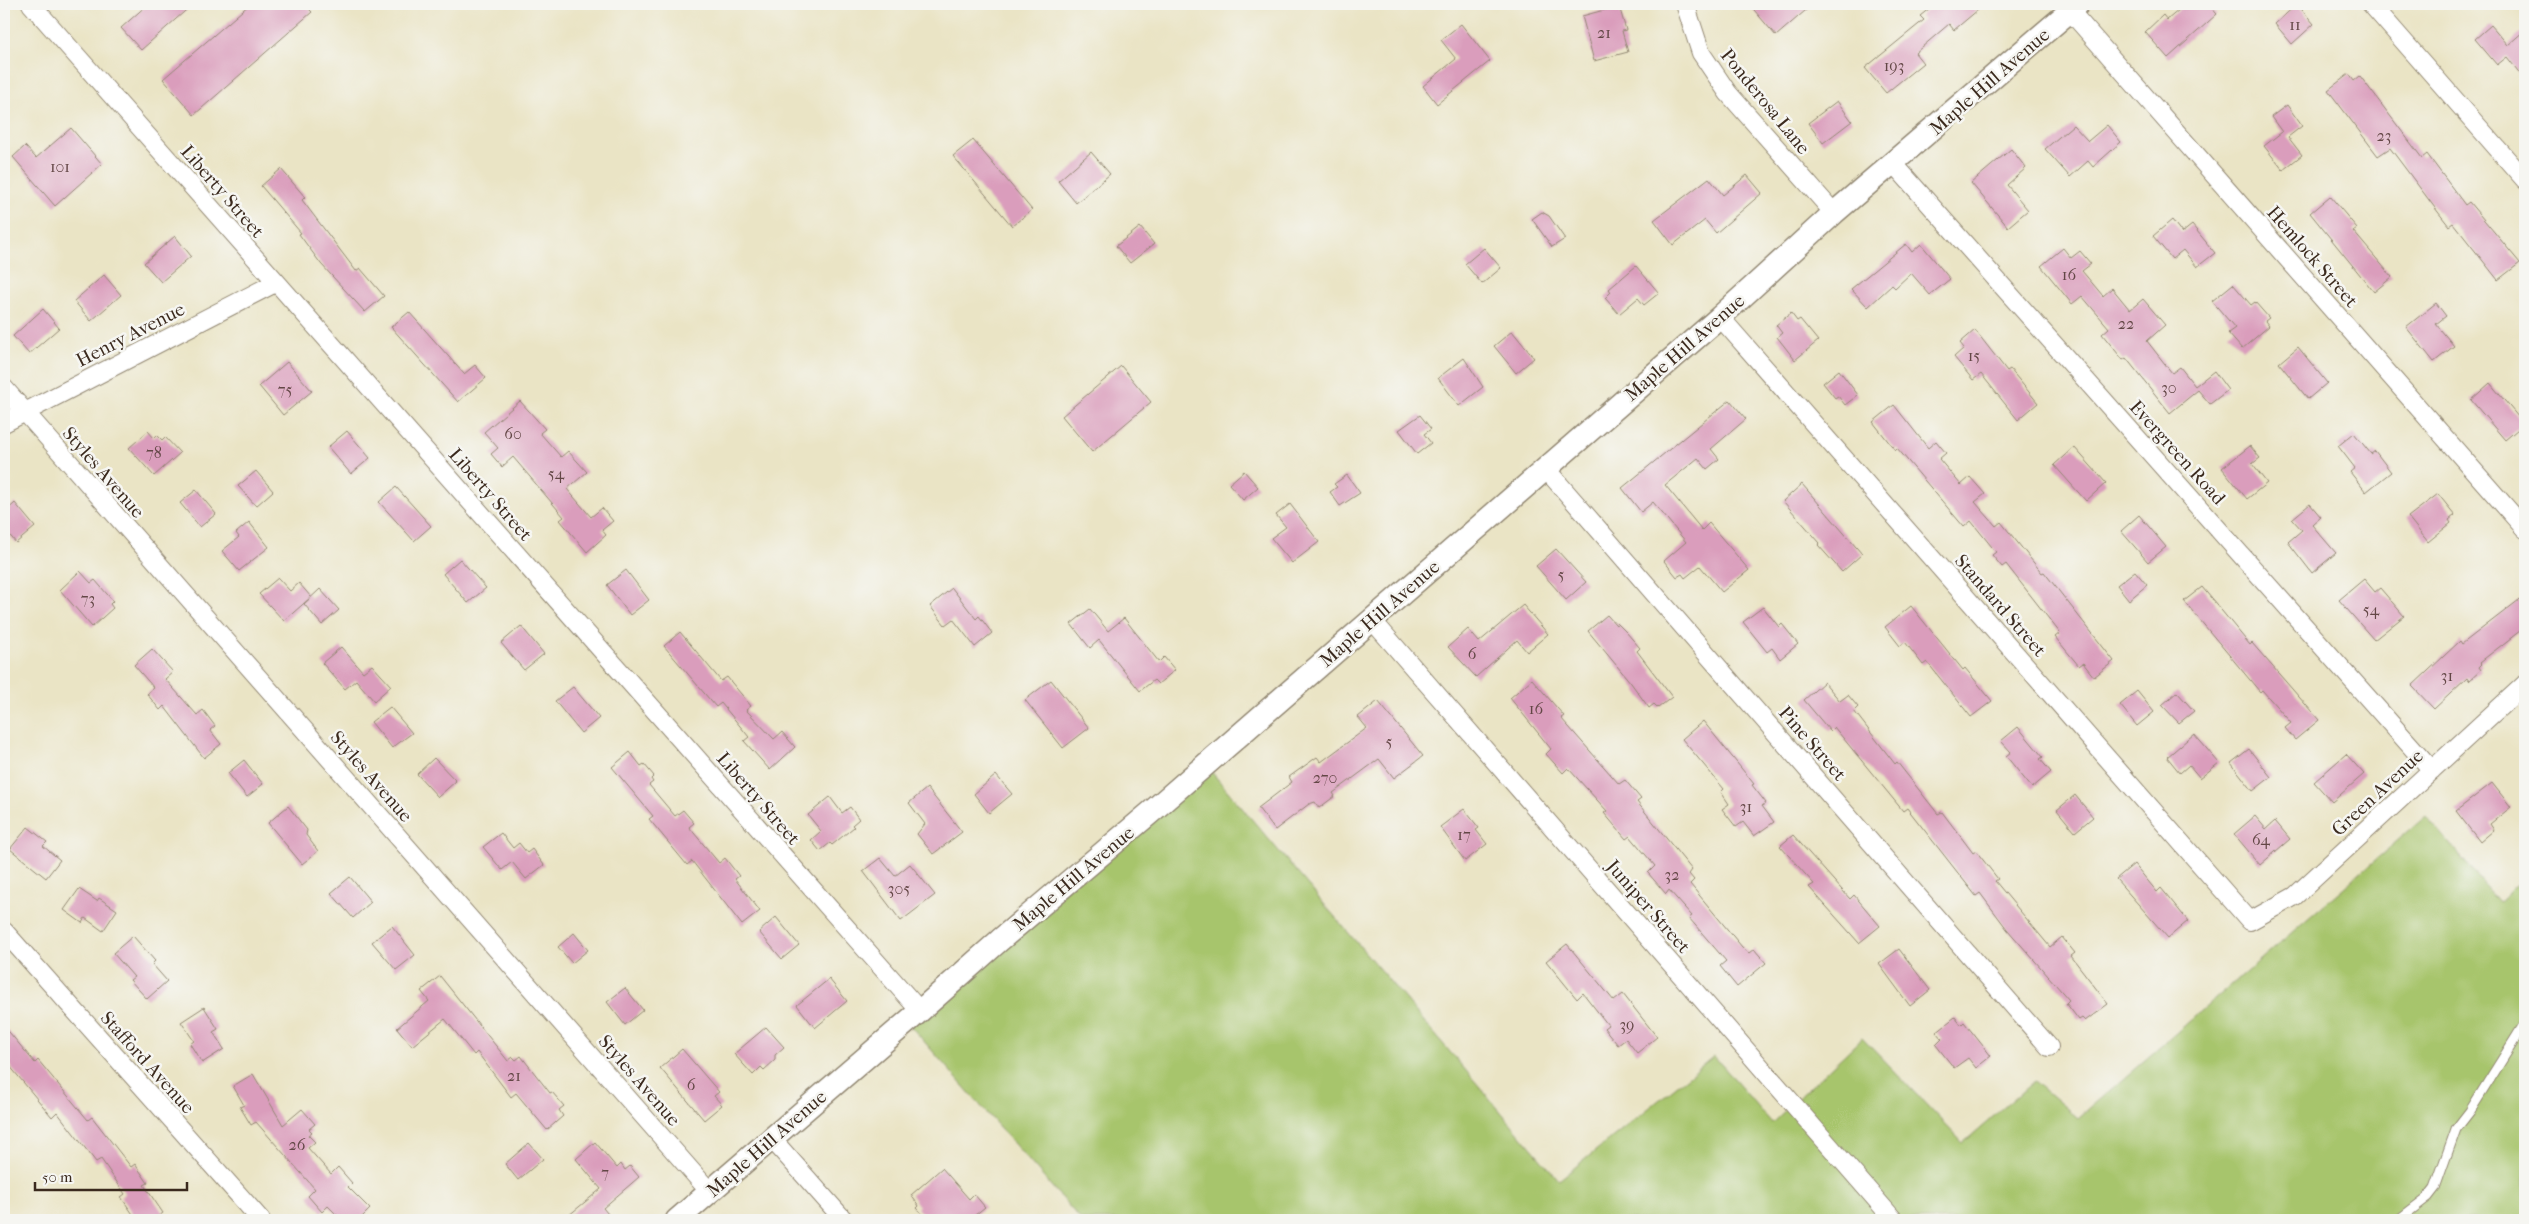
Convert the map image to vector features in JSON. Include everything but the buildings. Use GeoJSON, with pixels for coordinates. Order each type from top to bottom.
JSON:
{"type":"FeatureCollection","features":[{"type":"Feature","properties":{"kind":"street","name":"Liberty Street"},"geometry":{"type":"LineString","coordinates":[[31,4],[275,283],[920,1011]]}},
{"type":"Feature","properties":{"kind":"street","name":"Ponderosa Lane"},"geometry":{"type":"LineString","coordinates":[[1685,4],[1701,53],[1728,92],[1834,213]]}},
{"type":"Feature","properties":{"kind":"street"},"geometry":{"type":"LineString","coordinates":[[2371,4],[2525,180]]}},
{"type":"Feature","properties":{"kind":"street","name":"Maple Hill Avenue"},"geometry":{"type":"LineString","coordinates":[[678,1220],[1000,940],[1150,813],[1720,317],[1834,213],[2074,7]]}},
{"type":"Feature","properties":{"kind":"street","name":"Hemlock Street"},"geometry":{"type":"LineString","coordinates":[[2074,7],[2525,529]]}},
{"type":"Feature","properties":{"kind":"street","name":"Evergreen Road"},"geometry":{"type":"LineString","coordinates":[[1893,163],[2432,770]]}},
{"type":"Feature","properties":{"kind":"street","name":"Henry Avenue"},"geometry":{"type":"LineString","coordinates":[[4,424],[275,283]]}},
{"type":"Feature","properties":{"kind":"street","name":"Standard Street"},"geometry":{"type":"LineString","coordinates":[[1720,317],[2250,921]]}},
{"type":"Feature","properties":{"kind":"street","name":"Styles Avenue"},"geometry":{"type":"LineString","coordinates":[[4,388],[710,1192]]}},
{"type":"Feature","properties":{"kind":"street","name":"Pine Street"},"geometry":{"type":"LineString","coordinates":[[1545,468],[2048,1047]]}},
{"type":"Feature","properties":{"kind":"street","name":"Juniper Street"},"geometry":{"type":"LineString","coordinates":[[1372,620],[1894,1220]]}},
{"type":"Feature","properties":{"kind":"street","name":"Green Avenue"},"geometry":{"type":"LineString","coordinates":[[2250,921],[2295,896],[2525,684]]}},
{"type":"Feature","properties":{"kind":"street","name":"Stafford Avenue"},"geometry":{"type":"LineString","coordinates":[[4,931],[260,1220]]}},
{"type":"Feature","properties":{"kind":"street"},"geometry":{"type":"LineString","coordinates":[[772,1139],[844,1220]]}},
{"type":"Feature","properties":{"kind":"lane"},"geometry":{"type":"LineString","coordinates":[[2398,1220],[2428,1197],[2435,1188],[2456,1129],[2476,1103],[2525,1023]]}},
{"type":"Feature","properties":{"kind":"green space"},"geometry":{"type":"Polygon","coordinates":[[[1209,769],[1559,1180],[1714,1056],[1772,1123],[1862,1038],[1963,1143],[2034,1081],[2078,1118],[2426,816],[2499,902],[2525,878],[2525,1220],[1081,1220],[907,1022],[1209,769]]]}}]}
